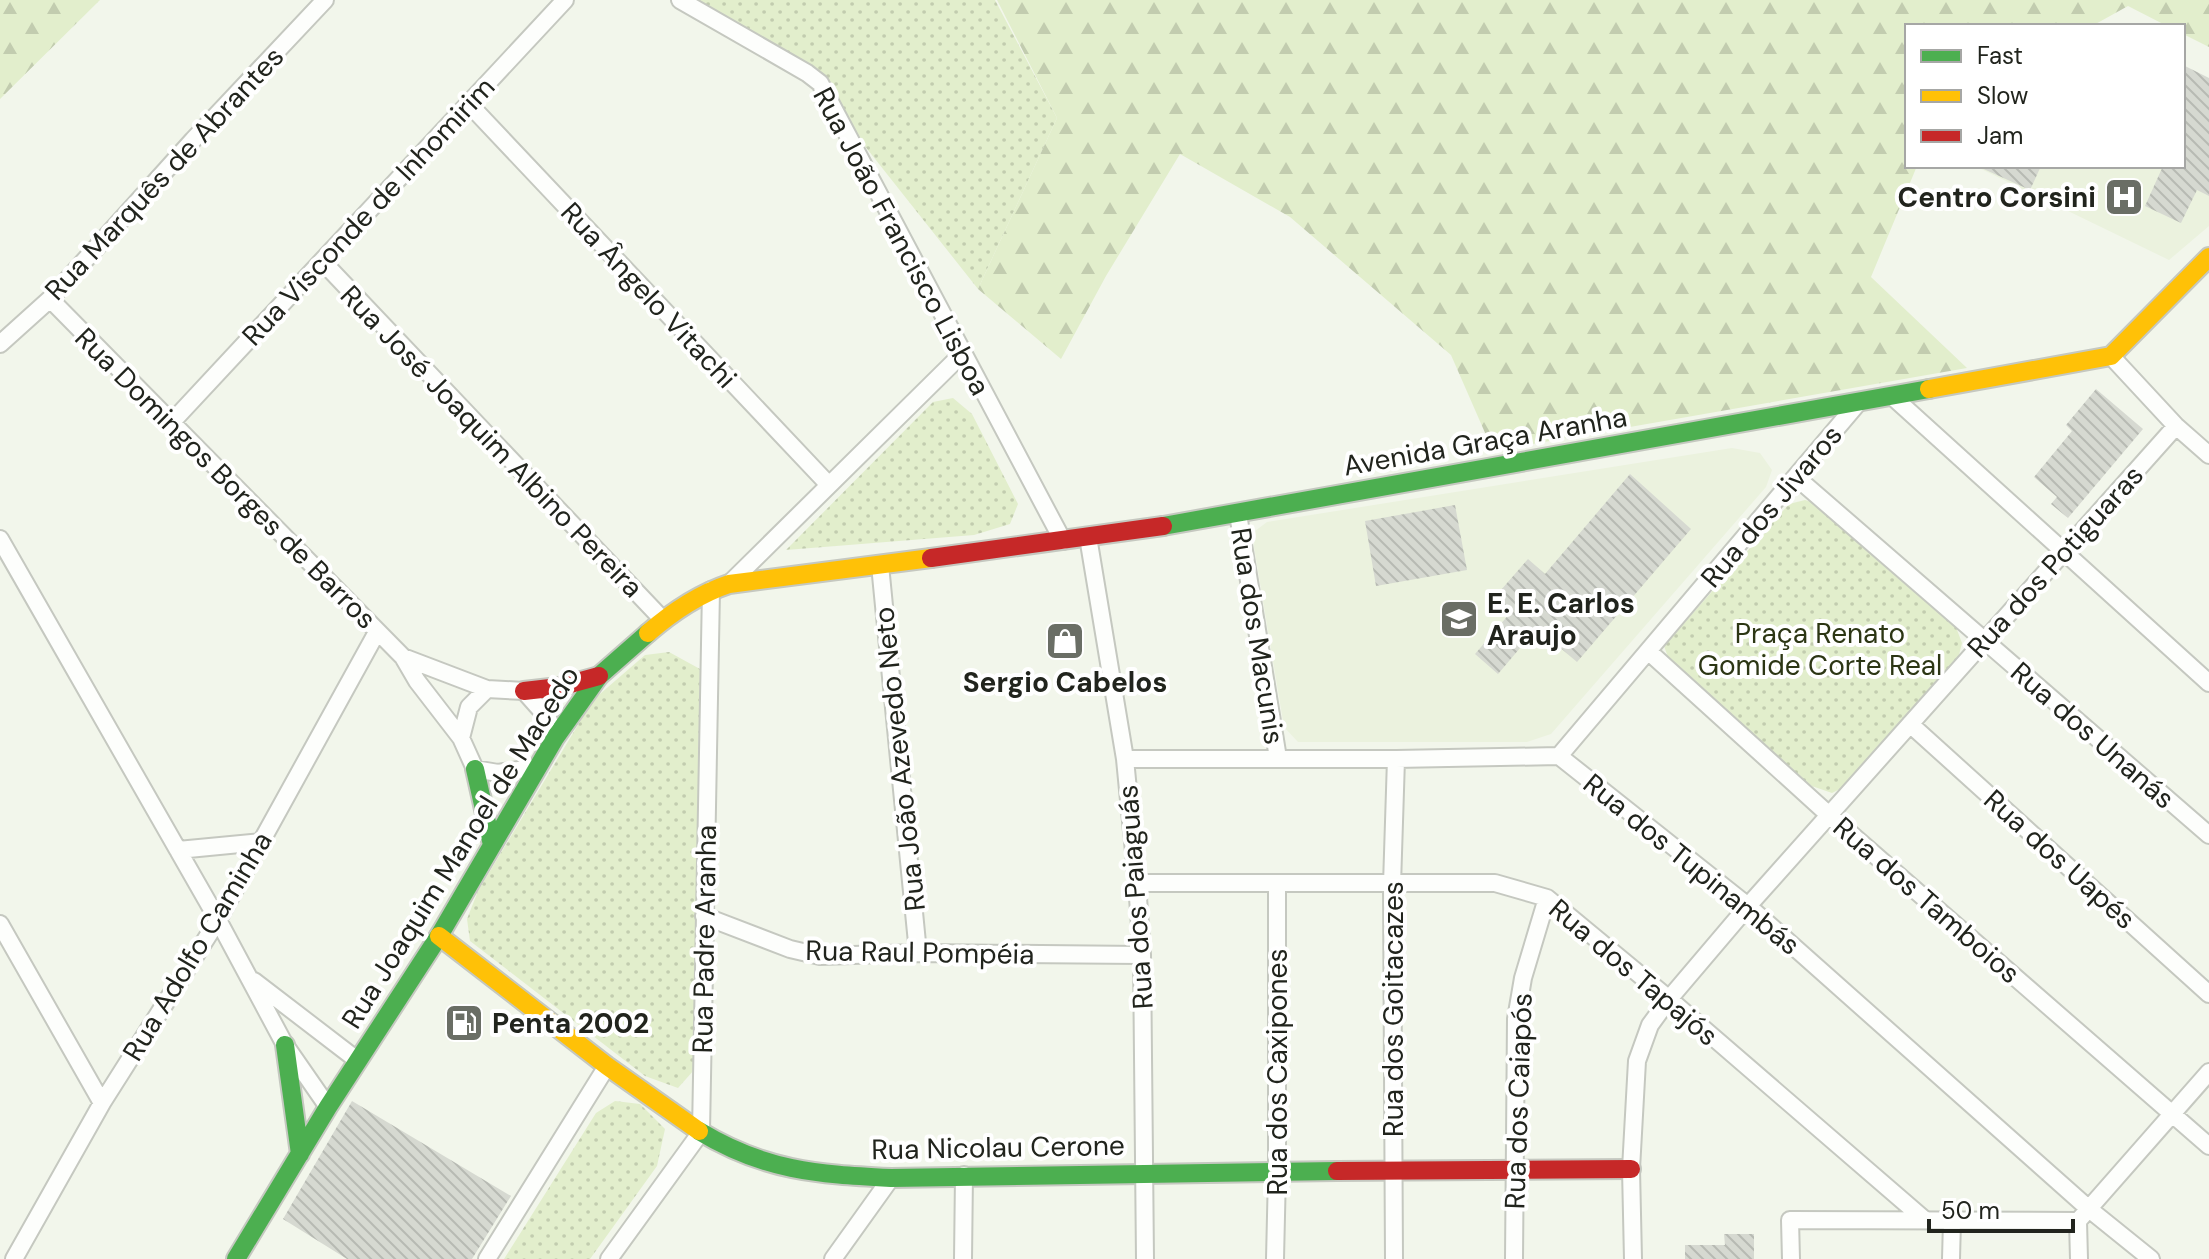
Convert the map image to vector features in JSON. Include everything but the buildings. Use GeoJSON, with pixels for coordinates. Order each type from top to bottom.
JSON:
{"type":"FeatureCollection","features":[{"type":"Feature","properties":{"kind":"street","name":"Rua Marquês de Abrantes"},"geometry":{"type":"LineString","coordinates":[[0,344],[50,299],[325,0]]}},
{"type":"Feature","properties":{"kind":"street","name":"Rua Visconde de Inhomirim"},"geometry":{"type":"LineString","coordinates":[[171,423],[565,0]]}},
{"type":"Feature","properties":{"kind":"street","name":"Rua João Francisco Lisboa"},"geometry":{"type":"LineString","coordinates":[[680,0],[820,83],[1063,541]]}},
{"type":"Feature","properties":{"kind":"street","name":"Rua Ângelo Vitachi"},"geometry":{"type":"LineString","coordinates":[[469,104],[829,485]]}},
{"type":"Feature","properties":{"kind":"street"},"geometry":{"type":"LineString","coordinates":[[2209,257],[2111,356],[2176,426],[2209,455]]}},
{"type":"Feature","properties":{"kind":"street","name":"Rua José Joaquim Albino Pereira"},"geometry":{"type":"LineString","coordinates":[[322,261],[663,620]]}},
{"type":"Feature","properties":{"kind":"street","name":"Rua Domingos Borges de Barros"},"geometry":{"type":"LineString","coordinates":[[50,299],[403,657],[417,681],[461,738],[475,769]]}},
{"type":"Feature","properties":{"kind":"street","name":"Rua Joaquim Manoel de Macedo"},"geometry":{"type":"LineString","coordinates":[[236,1259],[357,1060],[439,936],[555,738],[599,676],[663,620],[711,590],[729,584],[963,353]]}},
{"type":"Feature","properties":{"kind":"street","name":"Avenida Graça Aranha"},"geometry":{"type":"LineString","coordinates":[[729,584],[1063,541],[1238,514],[2111,356]]}},
{"type":"Feature","properties":{"kind":"street"},"geometry":{"type":"LineString","coordinates":[[1893,397],[2209,683]]}},
{"type":"Feature","properties":{"kind":"street","name":"Rua dos Jivaros"},"geometry":{"type":"LineString","coordinates":[[1559,756],[1858,403]]}},
{"type":"Feature","properties":{"kind":"street","name":"Rua dos Potiguaras"},"geometry":{"type":"LineString","coordinates":[[1633,1259],[1631,1169],[1637,1061],[1650,1025],[1748,906],[2176,426]]}},
{"type":"Feature","properties":{"kind":"street","name":"Rua dos Unanás"},"geometry":{"type":"LineString","coordinates":[[1796,477],[2209,835]]}},
{"type":"Feature","properties":{"kind":"street","name":"Rua dos Macunis"},"geometry":{"type":"LineString","coordinates":[[1238,514],[1278,758]]}},
{"type":"Feature","properties":{"kind":"street","name":"Rua dos Paiaguás"},"geometry":{"type":"LineString","coordinates":[[1088,537],[1125,759],[1137,883],[1142,955],[1145,1259]]}},
{"type":"Feature","properties":{"kind":"street"},"geometry":{"type":"LineString","coordinates":[[0,539],[218,920],[285,1045],[328,1107]]}},
{"type":"Feature","properties":{"kind":"street"},"geometry":{"type":"LineString","coordinates":[[0,576],[15,565]]}},
{"type":"Feature","properties":{"kind":"street","name":"Rua João Azevedo Neto"},"geometry":{"type":"LineString","coordinates":[[880,565],[918,953]]}},
{"type":"Feature","properties":{"kind":"street","name":"Rua Padre Aranha"},"geometry":{"type":"LineString","coordinates":[[701,1132],[711,590]]}},
{"type":"Feature","properties":{"kind":"street","name":"Rua Adolfo Caminha"},"geometry":{"type":"LineString","coordinates":[[14,1259],[102,1103],[218,920],[377,632]]}},
{"type":"Feature","properties":{"kind":"street","name":"Rua dos Tamboios"},"geometry":{"type":"LineString","coordinates":[[1648,651],[1829,815],[2209,1146]]}},
{"type":"Feature","properties":{"kind":"street","name":"Rua Domingos Borges de Barros"},"geometry":{"type":"LineString","coordinates":[[403,657],[487,689],[524,691]]}},
{"type":"Feature","properties":{"kind":"street"},"geometry":{"type":"LineString","coordinates":[[524,691],[559,687],[599,676]]}},
{"type":"Feature","properties":{"kind":"street"},"geometry":{"type":"LineString","coordinates":[[461,738],[469,707],[487,689]]}},
{"type":"Feature","properties":{"kind":"street"},"geometry":{"type":"LineString","coordinates":[[524,691],[548,718],[555,738]]}},
{"type":"Feature","properties":{"kind":"street","name":"Rua dos Uapés"},"geometry":{"type":"LineString","coordinates":[[1910,724],[2209,994]]}},
{"type":"Feature","properties":{"kind":"street","name":"Rua dos Tupinambás"},"geometry":{"type":"LineString","coordinates":[[1125,759],[1559,756],[1748,906],[2084,1215],[2151,1259]]}},
{"type":"Feature","properties":{"kind":"street","name":"Rua dos Goitacazes"},"geometry":{"type":"LineString","coordinates":[[1394,1259],[1392,885],[1396,759]]}},
{"type":"Feature","properties":{"kind":"street"},"geometry":{"type":"LineString","coordinates":[[492,845],[475,769],[498,773],[538,767]]}},
{"type":"Feature","properties":{"kind":"street"},"geometry":{"type":"LineString","coordinates":[[178,850],[261,842]]}},
{"type":"Feature","properties":{"kind":"street","name":"Rua dos Tapajós"},"geometry":{"type":"LineString","coordinates":[[1137,883],[1495,883],[1547,898],[1925,1220]]}},
{"type":"Feature","properties":{"kind":"street","name":"Rua dos Caxipones"},"geometry":{"type":"LineString","coordinates":[[1275,1259],[1277,884]]}},
{"type":"Feature","properties":{"kind":"street","name":"Rua dos Caiapós"},"geometry":{"type":"LineString","coordinates":[[1514,1259],[1516,1019],[1523,978],[1547,898]]}},
{"type":"Feature","properties":{"kind":"street","name":"Rua Raul Pompéia"},"geometry":{"type":"LineString","coordinates":[[704,916],[790,949],[820,956],[918,953],[1142,955]]}},
{"type":"Feature","properties":{"kind":"street"},"geometry":{"type":"LineString","coordinates":[[0,924],[102,1103]]}},
{"type":"Feature","properties":{"kind":"street","name":"Rua Nicolau Cerone"},"geometry":{"type":"LineString","coordinates":[[439,936],[607,1066],[701,1132],[731,1149],[771,1165],[817,1174],[891,1178],[1392,1169],[1631,1169]]}},
{"type":"Feature","properties":{"kind":"street"},"geometry":{"type":"LineString","coordinates":[[250,977],[357,1060]]}},
{"type":"Feature","properties":{"kind":"street"},"geometry":{"type":"LineString","coordinates":[[285,1045],[300,1154]]}},
{"type":"Feature","properties":{"kind":"street"},"geometry":{"type":"LineString","coordinates":[[487,1259],[607,1066]]}},
{"type":"Feature","properties":{"kind":"street"},"geometry":{"type":"LineString","coordinates":[[2079,1259],[2084,1215],[2209,1072]]}},
{"type":"Feature","properties":{"kind":"street"},"geometry":{"type":"LineString","coordinates":[[609,1259],[701,1132]]}},
{"type":"Feature","properties":{"kind":"street"},"geometry":{"type":"LineString","coordinates":[[963,1259],[964,1175]]}},
{"type":"Feature","properties":{"kind":"street"},"geometry":{"type":"LineString","coordinates":[[833,1259],[891,1178]]}},
{"type":"Feature","properties":{"kind":"street"},"geometry":{"type":"LineString","coordinates":[[1791,1259],[1790,1220],[1952,1221],[2084,1215]]}},
{"type":"Feature","properties":{"kind":"street"},"geometry":{"type":"LineString","coordinates":[[1951,1259],[1952,1221]]}},
{"type":"Feature","properties":{"kind":"shaded area","name":"Centro Corsini"},"geometry":{"type":"Polygon","coordinates":[[[2185,166],[2209,169],[2209,226],[2169,260],[1979,168],[2185,166]]]}},
{"type":"Feature","properties":{"kind":"shaded area","name":"E. E. Carlos Araujo"},"geometry":{"type":"Polygon","coordinates":[[[1732,448],[1760,453],[1772,470],[1766,487],[1551,734],[1527,742],[1298,742],[1284,727],[1254,547],[1255,531],[1267,522],[1732,448]]]}},
{"type":"Feature","properties":{"kind":"green space"},"geometry":{"type":"Polygon","coordinates":[[[0,0],[100,0],[0,99],[0,0]]]}},
{"type":"Feature","properties":{"kind":"green space"},"geometry":{"type":"Polygon","coordinates":[[[680,0],[995,0],[1057,118],[978,289],[807,73],[680,0]]]}},
{"type":"Feature","properties":{"kind":"green space"},"geometry":{"type":"Polygon","coordinates":[[[997,0],[2209,0],[2209,47],[2185,35],[2185,24],[2163,24],[2128,6],[2096,24],[1905,24],[1905,168],[1916,168],[1871,277],[1967,368],[1493,451],[1451,355],[1290,217],[1180,154],[1106,276],[1061,359],[978,289],[1057,118],[997,0]]]}},
{"type":"Feature","properties":{"kind":"green space"},"geometry":{"type":"Polygon","coordinates":[[[953,398],[972,414],[1018,504],[1010,524],[974,535],[786,550],[933,402],[953,398]]]}},
{"type":"Feature","properties":{"kind":"green space","name":"Praça Renato Gomide Corte Real"},"geometry":{"type":"Polygon","coordinates":[[[1805,500],[1824,506],[1954,622],[1962,643],[1957,663],[1848,785],[1832,793],[1806,784],[1668,657],[1664,646],[1789,504],[1805,500]]]}},
{"type":"Feature","properties":{"kind":"green space"},"geometry":{"type":"Polygon","coordinates":[[[669,652],[700,669],[694,1070],[678,1088],[645,1076],[470,941],[467,919],[478,891],[593,700],[645,655],[669,652]]]}},
{"type":"Feature","properties":{"kind":"green space"},"geometry":{"type":"Polygon","coordinates":[[[615,1101],[640,1104],[665,1129],[657,1166],[590,1259],[504,1259],[596,1113],[615,1101]]]}},
{"type":"Feature","properties":{"kind":"traffic: fast"},"geometry":{"type":"LineString","coordinates":[[1163,526],[1929,389]]}},
{"type":"Feature","properties":{"kind":"traffic: fast"},"geometry":{"type":"LineString","coordinates":[[236,1259],[328,1107],[439,936],[555,738],[599,676],[648,633]]}},
{"type":"Feature","properties":{"kind":"traffic: fast"},"geometry":{"type":"LineString","coordinates":[[475,769],[492,845]]}},
{"type":"Feature","properties":{"kind":"traffic: fast"},"geometry":{"type":"LineString","coordinates":[[285,1045],[300,1154]]}},
{"type":"Feature","properties":{"kind":"traffic: fast"},"geometry":{"type":"LineString","coordinates":[[699,1131],[746,1155],[792,1168],[891,1178],[1337,1171]]}},
{"type":"Feature","properties":{"kind":"traffic: slow"},"geometry":{"type":"LineString","coordinates":[[1929,389],[2111,356],[2209,257]]}},
{"type":"Feature","properties":{"kind":"traffic: slow"},"geometry":{"type":"LineString","coordinates":[[648,633],[686,605],[729,584],[931,558]]}},
{"type":"Feature","properties":{"kind":"traffic: slow"},"geometry":{"type":"LineString","coordinates":[[439,936],[607,1066],[699,1131]]}},
{"type":"Feature","properties":{"kind":"traffic: jam"},"geometry":{"type":"LineString","coordinates":[[931,558],[1163,526]]}},
{"type":"Feature","properties":{"kind":"traffic: jam"},"geometry":{"type":"LineString","coordinates":[[524,691],[559,687],[599,676]]}},
{"type":"Feature","properties":{"kind":"traffic: jam"},"geometry":{"type":"LineString","coordinates":[[1337,1171],[1631,1169]]}},
{"type":"Feature","properties":{"kind":"place","name":"Centro Corsini"},"geometry":{"type":"Point","coordinates":[2124,197]}},
{"type":"Feature","properties":{"kind":"place","name":"E. E. Carlos Araujo"},"geometry":{"type":"Point","coordinates":[1459,619]}},
{"type":"Feature","properties":{"kind":"place","name":"Sergio Cabelos"},"geometry":{"type":"Point","coordinates":[1065,641]}},
{"type":"Feature","properties":{"kind":"place","name":"Penta 2002"},"geometry":{"type":"Point","coordinates":[464,1023]}}]}
